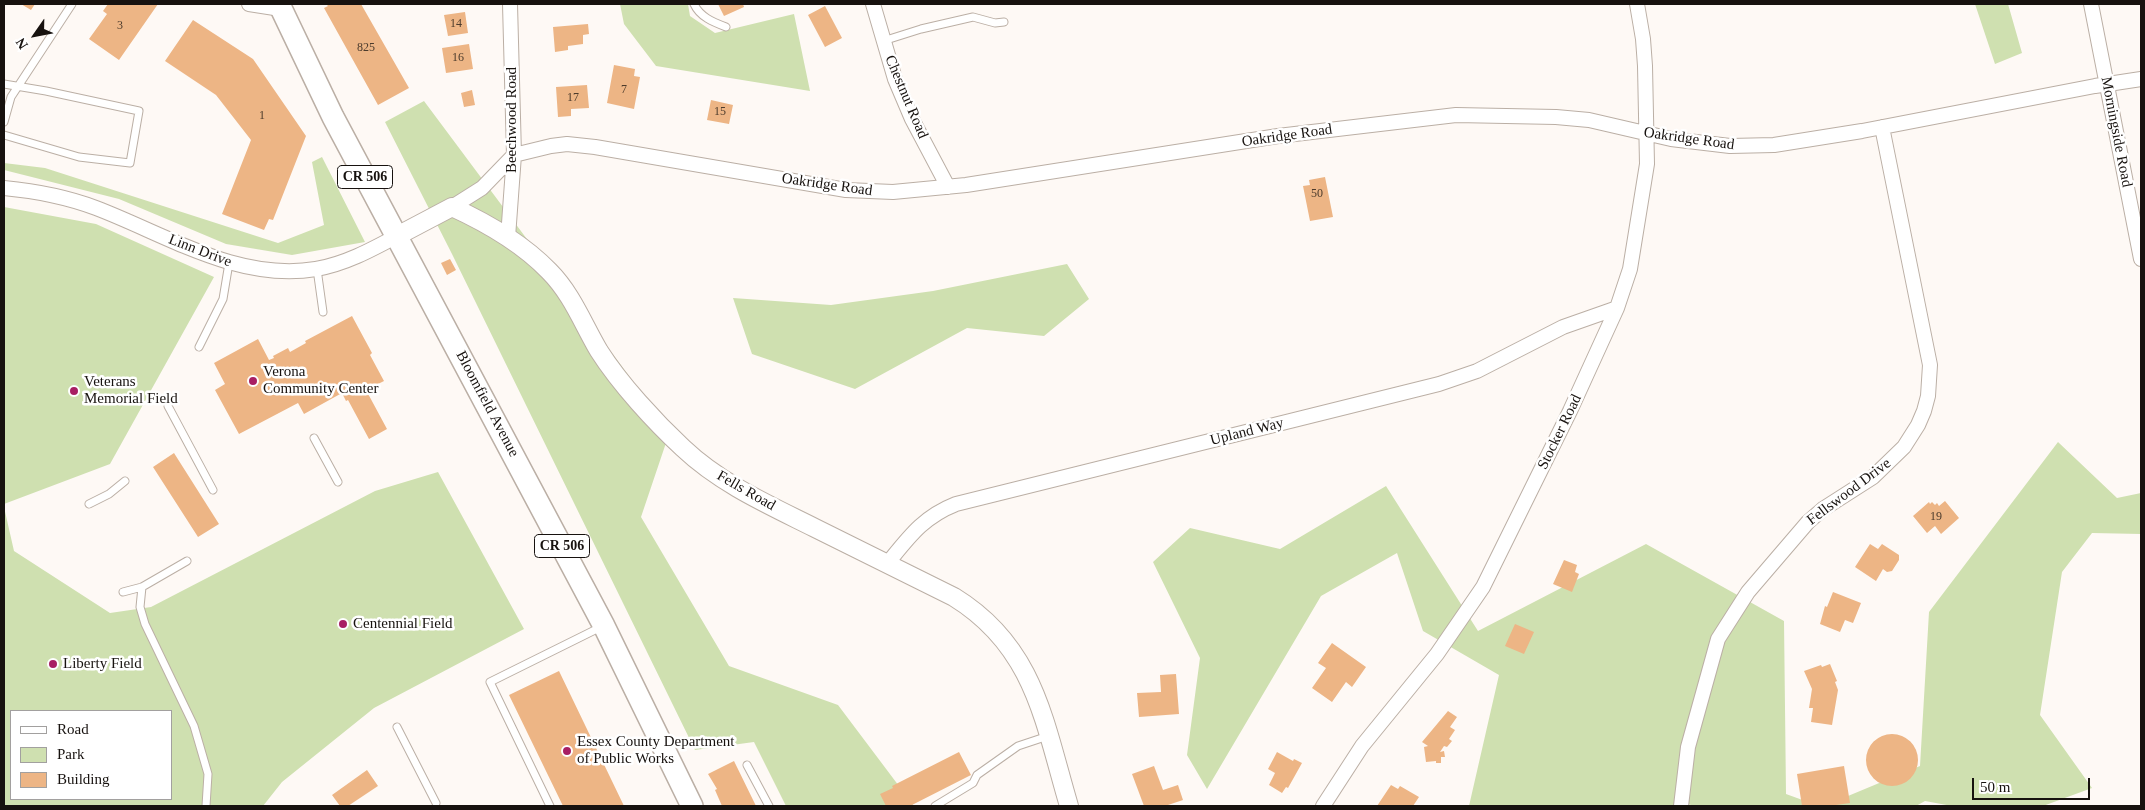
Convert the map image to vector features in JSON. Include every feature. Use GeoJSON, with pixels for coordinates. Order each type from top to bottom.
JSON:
{"type":"FeatureCollection","features":[{"type":"Feature","properties":{"kind":"main road","name":"Bloomfield Avenue"},"geometry":{"type":"LineString","coordinates":[[280,6],[333,117],[604,626],[692,806]]}},
{"type":"Feature","properties":{"kind":"street"},"geometry":{"type":"LineString","coordinates":[[249,4],[280,6]]}},
{"type":"Feature","properties":{"kind":"street","name":"Beechwood Road"},"geometry":{"type":"LineString","coordinates":[[508,237],[514,155],[510,4]]}},
{"type":"Feature","properties":{"kind":"street","name":"Chestnut Road"},"geometry":{"type":"LineString","coordinates":[[873,4],[895,79],[912,119],[948,187]]}},
{"type":"Feature","properties":{"kind":"street","name":"Stocker Road"},"geometry":{"type":"LineString","coordinates":[[1323,806],[1362,746],[1437,654],[1483,586],[1570,411],[1617,308],[1630,268],[1647,164],[1643,39],[1637,4]]}},
{"type":"Feature","properties":{"kind":"street","name":"Morningside Road"},"geometry":{"type":"LineString","coordinates":[[2091,4],[2141,259]]}},
{"type":"Feature","properties":{"kind":"street","name":"Oakridge Road"},"geometry":{"type":"LineString","coordinates":[[514,155],[551,146],[582,145],[846,190],[893,192],[948,187],[1268,138],[1456,115],[1556,116],[1589,120],[1671,139],[1749,147],[1804,142],[2141,79]]}},
{"type":"Feature","properties":{"kind":"street","name":"Fellswood Drive"},"geometry":{"type":"LineString","coordinates":[[1681,806],[1688,747],[1718,639],[1748,592],[1796,534],[1823,509],[1873,476],[1895,457],[1911,436],[1924,411],[1928,396],[1930,365],[1882,127]]}},
{"type":"Feature","properties":{"kind":"street"},"geometry":{"type":"LineString","coordinates":[[397,236],[452,207],[482,188],[514,155]]}},
{"type":"Feature","properties":{"kind":"street","name":"Linn Drive"},"geometry":{"type":"LineString","coordinates":[[4,188],[28,190],[94,208],[229,263],[267,270],[317,269],[356,257],[397,236]]}},
{"type":"Feature","properties":{"kind":"street","name":"Fells Road"},"geometry":{"type":"LineString","coordinates":[[452,207],[508,237],[551,272],[576,306],[592,340],[610,367],[655,420],[686,450],[720,477],[746,493],[954,598],[968,606],[994,628],[1011,648],[1025,671],[1038,700],[1070,806]]}},
{"type":"Feature","properties":{"kind":"street","name":"Upland Way"},"geometry":{"type":"LineString","coordinates":[[886,564],[924,522],[956,504],[1432,386],[1476,371],[1562,327],[1617,308]]}},
{"type":"Feature","properties":{"kind":"lane"},"geometry":{"type":"LineString","coordinates":[[4,122],[7,107],[17,87],[72,4]]}},
{"type":"Feature","properties":{"kind":"lane"},"geometry":{"type":"LineString","coordinates":[[694,4],[697,11],[709,20],[726,27]]}},
{"type":"Feature","properties":{"kind":"lane"},"geometry":{"type":"LineString","coordinates":[[883,41],[920,29],[973,17],[995,23],[1004,22]]}},
{"type":"Feature","properties":{"kind":"lane"},"geometry":{"type":"LineString","coordinates":[[4,84],[140,111],[130,163],[78,157],[4,135]]}},
{"type":"Feature","properties":{"kind":"lane"},"geometry":{"type":"LineString","coordinates":[[199,347],[223,299],[229,263]]}},
{"type":"Feature","properties":{"kind":"lane"},"geometry":{"type":"LineString","coordinates":[[317,269],[322,312]]}},
{"type":"Feature","properties":{"kind":"lane"},"geometry":{"type":"LineString","coordinates":[[168,406],[213,490]]}},
{"type":"Feature","properties":{"kind":"lane"},"geometry":{"type":"LineString","coordinates":[[314,438],[338,482]]}},
{"type":"Feature","properties":{"kind":"lane"},"geometry":{"type":"LineString","coordinates":[[89,504],[109,494],[125,481]]}},
{"type":"Feature","properties":{"kind":"lane"},"geometry":{"type":"LineString","coordinates":[[124,592],[142,587],[187,561]]}},
{"type":"Feature","properties":{"kind":"lane"},"geometry":{"type":"LineString","coordinates":[[142,587],[140,607],[144,624],[196,734],[208,774],[206,806]]}},
{"type":"Feature","properties":{"kind":"lane"},"geometry":{"type":"LineString","coordinates":[[550,806],[490,682],[604,626]]}},
{"type":"Feature","properties":{"kind":"lane"},"geometry":{"type":"LineString","coordinates":[[397,727],[436,804]]}},
{"type":"Feature","properties":{"kind":"lane"},"geometry":{"type":"LineString","coordinates":[[935,806],[973,783],[977,775],[1018,746],[1048,736]]}},
{"type":"Feature","properties":{"kind":"lane"},"geometry":{"type":"LineString","coordinates":[[747,765],[769,806]]}},
{"type":"Feature","properties":{"kind":"green space"},"geometry":{"type":"Polygon","coordinates":[[[620,4],[688,4],[690,16],[715,33],[794,14],[810,91],[656,66],[624,24],[620,4]]]}},
{"type":"Feature","properties":{"kind":"green space"},"geometry":{"type":"Polygon","coordinates":[[[1975,4],[2008,4],[2022,53],[1995,64],[1975,4]]]}},
{"type":"Feature","properties":{"kind":"green space"},"geometry":{"type":"Polygon","coordinates":[[[424,101],[670,431],[641,517],[729,666],[838,705],[914,806],[786,806],[754,742],[695,750],[452,254],[385,122],[424,101]]]}},
{"type":"Feature","properties":{"kind":"green space"},"geometry":{"type":"Polygon","coordinates":[[[322,157],[365,242],[292,255],[226,244],[119,199],[4,170],[4,163],[45,168],[278,243],[324,225],[312,162],[322,157]]]}},
{"type":"Feature","properties":{"kind":"green space","name":"Veterans Memorial Field"},"geometry":{"type":"Polygon","coordinates":[[[4,207],[96,224],[214,277],[110,464],[4,504],[4,207]]]}},
{"type":"Feature","properties":{"kind":"green space"},"geometry":{"type":"Polygon","coordinates":[[[1067,264],[1089,299],[1044,336],[967,328],[855,389],[752,354],[733,298],[831,305],[933,291],[1067,264]]]}},
{"type":"Feature","properties":{"kind":"green space"},"geometry":{"type":"Polygon","coordinates":[[[2058,442],[2117,498],[2141,493],[2141,534],[2092,533],[2062,572],[2040,715],[2092,788],[2043,806],[1952,806],[1925,801],[1916,806],[1824,806],[1920,766],[1929,612],[2058,442]]]}},
{"type":"Feature","properties":{"kind":"green space"},"geometry":{"type":"Polygon","coordinates":[[[438,472],[524,629],[374,708],[282,782],[263,806],[4,806],[4,507],[14,551],[110,613],[151,607],[375,491],[438,472]]]}},
{"type":"Feature","properties":{"kind":"green space"},"geometry":{"type":"Polygon","coordinates":[[[1386,486],[1478,631],[1646,544],[1784,621],[1786,794],[1819,806],[1695,806],[1679,802],[1678,806],[1469,806],[1499,675],[1423,631],[1397,553],[1321,596],[1207,789],[1187,755],[1200,658],[1153,562],[1190,528],[1280,549],[1386,486]]]}},
{"type":"Feature","properties":{"kind":"building"},"geometry":{"type":"Polygon","coordinates":[[[21,4],[35,4],[31,10],[21,4]]]}},
{"type":"Feature","properties":{"kind":"building"},"geometry":{"type":"Polygon","coordinates":[[[108,4],[158,4],[119,60],[89,39],[107,14],[103,11],[108,4]]]}},
{"type":"Feature","properties":{"kind":"building"},"geometry":{"type":"Polygon","coordinates":[[[326,4],[361,4],[409,88],[378,105],[324,8],[328,6],[326,4]]]}},
{"type":"Feature","properties":{"kind":"building"},"geometry":{"type":"Polygon","coordinates":[[[718,4],[743,4],[744,7],[724,16],[718,4]]]}},
{"type":"Feature","properties":{"kind":"building"},"geometry":{"type":"Polygon","coordinates":[[[825,6],[842,38],[825,47],[808,15],[825,6]]]}},
{"type":"Feature","properties":{"kind":"building"},"geometry":{"type":"Polygon","coordinates":[[[465,12],[468,33],[448,36],[444,15],[465,12]]]}},
{"type":"Feature","properties":{"kind":"building"},"geometry":{"type":"Polygon","coordinates":[[[193,20],[253,59],[306,136],[273,220],[269,219],[264,230],[222,214],[251,140],[216,95],[165,61],[193,20]]]}},
{"type":"Feature","properties":{"kind":"building"},"geometry":{"type":"Polygon","coordinates":[[[588,24],[589,34],[583,35],[583,44],[568,46],[568,50],[555,52],[553,27],[588,24]]]}},
{"type":"Feature","properties":{"kind":"building"},"geometry":{"type":"Polygon","coordinates":[[[469,44],[473,69],[446,73],[442,48],[469,44]]]}},
{"type":"Feature","properties":{"kind":"building"},"geometry":{"type":"Polygon","coordinates":[[[614,65],[635,69],[634,76],[640,77],[634,109],[607,103],[614,65]]]}},
{"type":"Feature","properties":{"kind":"building"},"geometry":{"type":"Polygon","coordinates":[[[587,85],[589,108],[571,109],[571,116],[558,117],[556,87],[587,85]]]}},
{"type":"Feature","properties":{"kind":"building"},"geometry":{"type":"Polygon","coordinates":[[[472,90],[475,105],[464,107],[461,93],[472,90]]]}},
{"type":"Feature","properties":{"kind":"building"},"geometry":{"type":"Polygon","coordinates":[[[711,100],[733,105],[729,124],[707,120],[711,100]]]}},
{"type":"Feature","properties":{"kind":"building"},"geometry":{"type":"Polygon","coordinates":[[[1325,177],[1333,217],[1310,221],[1303,186],[1310,185],[1309,180],[1325,177]]]}},
{"type":"Feature","properties":{"kind":"building"},"geometry":{"type":"Polygon","coordinates":[[[450,259],[456,270],[447,275],[441,263],[450,259]]]}},
{"type":"Feature","properties":{"kind":"building"},"geometry":{"type":"Polygon","coordinates":[[[352,316],[372,353],[370,355],[384,381],[366,390],[387,429],[369,439],[348,400],[346,401],[342,393],[304,414],[298,403],[239,434],[215,390],[225,384],[214,363],[258,339],[269,360],[288,348],[290,352],[306,343],[305,341],[352,316]]]}},
{"type":"Feature","properties":{"kind":"building"},"geometry":{"type":"Polygon","coordinates":[[[174,453],[219,524],[198,537],[153,467],[174,453]]]}},
{"type":"Feature","properties":{"kind":"building"},"geometry":{"type":"Polygon","coordinates":[[[1945,501],[1959,518],[1941,534],[1935,526],[1927,533],[1913,516],[1929,502],[1935,505],[1937,503],[1939,506],[1945,501]]]}},
{"type":"Feature","properties":{"kind":"building"},"geometry":{"type":"Polygon","coordinates":[[[1870,544],[1878,549],[1882,544],[1899,555],[1899,560],[1892,571],[1887,572],[1883,569],[1876,581],[1855,567],[1870,544]]]}},
{"type":"Feature","properties":{"kind":"building"},"geometry":{"type":"Polygon","coordinates":[[[1564,560],[1577,565],[1575,572],[1579,574],[1572,592],[1553,584],[1564,560]]]}},
{"type":"Feature","properties":{"kind":"building"},"geometry":{"type":"Polygon","coordinates":[[[1833,592],[1861,603],[1853,623],[1845,620],[1840,632],[1820,624],[1825,606],[1827,607],[1833,592]]]}},
{"type":"Feature","properties":{"kind":"building"},"geometry":{"type":"Polygon","coordinates":[[[1515,624],[1534,632],[1524,654],[1505,646],[1515,624]]]}},
{"type":"Feature","properties":{"kind":"building"},"geometry":{"type":"Polygon","coordinates":[[[1332,643],[1366,667],[1352,687],[1346,682],[1332,702],[1312,688],[1326,668],[1318,663],[1332,643]]]}},
{"type":"Feature","properties":{"kind":"building"},"geometry":{"type":"Polygon","coordinates":[[[1830,664],[1837,681],[1835,682],[1838,690],[1832,725],[1811,722],[1813,708],[1809,708],[1812,689],[1804,671],[1830,664]]]}},
{"type":"Feature","properties":{"kind":"building","name":"Essex County Department of Public Works"},"geometry":{"type":"Polygon","coordinates":[[[559,671],[624,806],[563,806],[509,695],[559,671]]]}},
{"type":"Feature","properties":{"kind":"building"},"geometry":{"type":"Polygon","coordinates":[[[1176,674],[1179,714],[1139,717],[1137,693],[1161,692],[1160,675],[1176,674]]]}},
{"type":"Feature","properties":{"kind":"building"},"geometry":{"type":"Polygon","coordinates":[[[1448,711],[1457,717],[1450,727],[1455,730],[1449,739],[1452,741],[1447,747],[1444,746],[1440,752],[1444,751],[1445,757],[1441,757],[1441,763],[1436,763],[1436,761],[1426,762],[1424,747],[1428,746],[1422,742],[1448,711]]]}},
{"type":"Feature","properties":{"kind":"building"},"geometry":{"type":"Polygon","coordinates":[[[1892,734],[1902,736],[1910,742],[1916,750],[1918,760],[1916,770],[1910,778],[1902,784],[1892,786],[1882,784],[1874,778],[1868,770],[1866,760],[1868,750],[1874,742],[1882,736],[1892,734]]]}},
{"type":"Feature","properties":{"kind":"building"},"geometry":{"type":"Polygon","coordinates":[[[959,752],[971,775],[910,806],[886,806],[880,794],[959,752]]]}},
{"type":"Feature","properties":{"kind":"building"},"geometry":{"type":"Polygon","coordinates":[[[1277,752],[1293,761],[1294,759],[1302,763],[1288,788],[1286,787],[1282,793],[1269,785],[1275,773],[1268,769],[1277,752]]]}},
{"type":"Feature","properties":{"kind":"building"},"geometry":{"type":"Polygon","coordinates":[[[734,761],[756,806],[722,806],[715,790],[717,789],[708,774],[734,761]]]}},
{"type":"Feature","properties":{"kind":"building"},"geometry":{"type":"Polygon","coordinates":[[[1154,766],[1163,790],[1178,785],[1183,800],[1165,806],[1144,806],[1132,774],[1154,766]]]}},
{"type":"Feature","properties":{"kind":"building"},"geometry":{"type":"Polygon","coordinates":[[[1844,766],[1850,803],[1829,806],[1802,806],[1797,774],[1844,766]]]}},
{"type":"Feature","properties":{"kind":"building"},"geometry":{"type":"Polygon","coordinates":[[[367,770],[378,786],[348,806],[340,806],[332,795],[367,770]]]}},
{"type":"Feature","properties":{"kind":"building"},"geometry":{"type":"Polygon","coordinates":[[[1391,785],[1398,789],[1400,786],[1419,797],[1413,806],[1377,806],[1391,785]]]}},
{"type":"Feature","properties":{"kind":"place","name":"Verona Community Center"},"geometry":{"type":"Point","coordinates":[253,381]}},
{"type":"Feature","properties":{"kind":"place","name":"Veterans Memorial Field"},"geometry":{"type":"Point","coordinates":[74,391]}},
{"type":"Feature","properties":{"kind":"place","name":"Centennial Field"},"geometry":{"type":"Point","coordinates":[343,624]}},
{"type":"Feature","properties":{"kind":"place","name":"Liberty Field"},"geometry":{"type":"Point","coordinates":[53,664]}},
{"type":"Feature","properties":{"kind":"place","name":"Essex County Department of Public Works"},"geometry":{"type":"Point","coordinates":[567,751]}}]}
